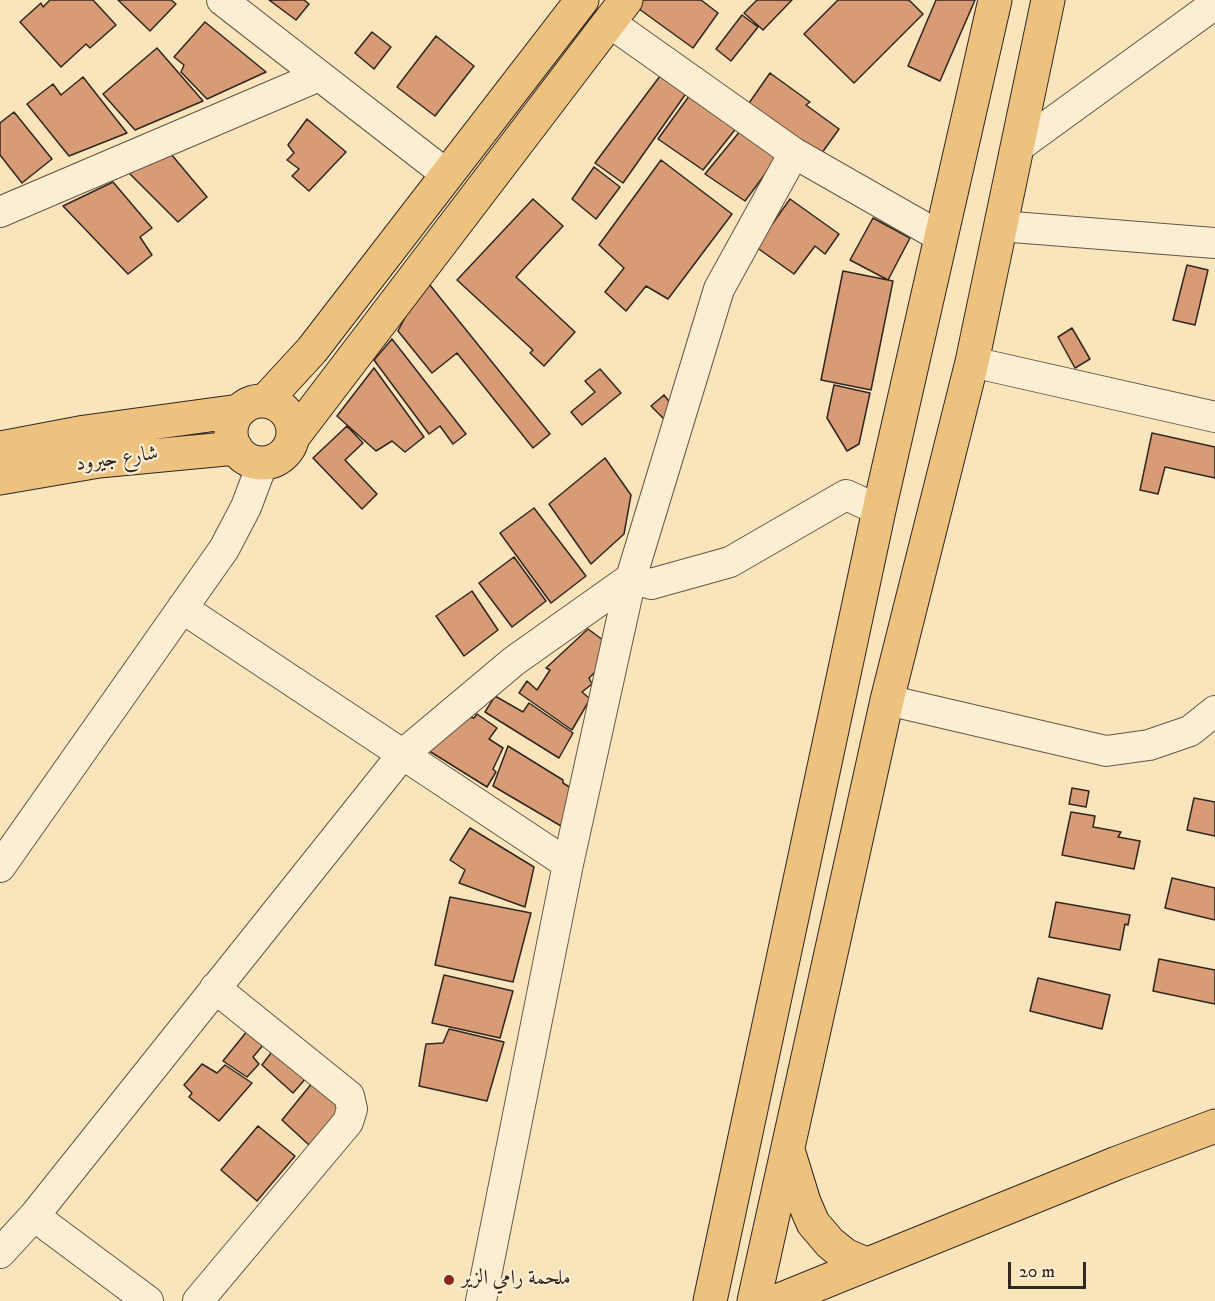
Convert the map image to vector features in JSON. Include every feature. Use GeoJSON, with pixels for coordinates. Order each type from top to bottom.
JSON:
{"type":"FeatureCollection","features":[{"type":"Feature","properties":{"kind":"main road"},"geometry":{"type":"LineString","coordinates":[[582,0],[312,350],[252,406],[231,429],[249,455],[282,455],[293,437],[617,11]]}},
{"type":"Feature","properties":{"kind":"main road"},"geometry":{"type":"LineString","coordinates":[[710,1301],[879,510],[996,0]]}},
{"type":"Feature","properties":{"kind":"main road"},"geometry":{"type":"LineString","coordinates":[[754,1301],[887,700],[972,362],[1048,0]]}},
{"type":"Feature","properties":{"kind":"main road"},"geometry":{"type":"LineString","coordinates":[[252,406],[284,409],[290,417],[293,437]]}},
{"type":"Feature","properties":{"kind":"main road","name":"شارع جيرود"},"geometry":{"type":"LineString","coordinates":[[0,448],[85,432],[252,406]]}},
{"type":"Feature","properties":{"kind":"main road","name":"شارع جيرود"},"geometry":{"type":"LineString","coordinates":[[0,478],[140,456],[249,455]]}},
{"type":"Feature","properties":{"kind":"main road"},"geometry":{"type":"LineString","coordinates":[[777,1301],[1215,1126]]}},
{"type":"Feature","properties":{"kind":"main road"},"geometry":{"type":"LineString","coordinates":[[788,1147],[804,1202],[813,1223],[830,1243],[845,1255],[866,1264]]}},
{"type":"Feature","properties":{"kind":"street"},"geometry":{"type":"LineString","coordinates":[[222,0],[446,174]]}},
{"type":"Feature","properties":{"kind":"street"},"geometry":{"type":"LineString","coordinates":[[1018,147],[1215,4]]}},
{"type":"Feature","properties":{"kind":"street"},"geometry":{"type":"LineString","coordinates":[[617,11],[794,153],[941,237]]}},
{"type":"Feature","properties":{"kind":"street"},"geometry":{"type":"LineString","coordinates":[[0,212],[319,76]]}},
{"type":"Feature","properties":{"kind":"street"},"geometry":{"type":"LineString","coordinates":[[481,1301],[568,864],[631,578],[719,289],[794,153]]}},
{"type":"Feature","properties":{"kind":"street"},"geometry":{"type":"LineString","coordinates":[[1000,226],[1215,243]]}},
{"type":"Feature","properties":{"kind":"street"},"geometry":{"type":"LineString","coordinates":[[972,362],[1215,417]]}},
{"type":"Feature","properties":{"kind":"street"},"geometry":{"type":"LineString","coordinates":[[0,867],[236,528],[249,455]]}},
{"type":"Feature","properties":{"kind":"street"},"geometry":{"type":"LineString","coordinates":[[631,578],[651,584],[730,562],[846,495],[879,510]]}},
{"type":"Feature","properties":{"kind":"street"},"geometry":{"type":"LineString","coordinates":[[0,1253],[34,1216],[402,755],[514,660],[631,578]]}},
{"type":"Feature","properties":{"kind":"street"},"geometry":{"type":"LineString","coordinates":[[182,608],[568,864]]}},
{"type":"Feature","properties":{"kind":"street"},"geometry":{"type":"LineString","coordinates":[[887,700],[1106,751],[1149,746],[1190,731],[1215,711]]}},
{"type":"Feature","properties":{"kind":"street"},"geometry":{"type":"LineString","coordinates":[[198,1301],[348,1122],[352,1108],[349,1096],[215,988]]}},
{"type":"Feature","properties":{"kind":"street"},"geometry":{"type":"LineString","coordinates":[[34,1216],[148,1301]]}},
{"type":"Feature","properties":{"kind":"building"},"geometry":{"type":"Polygon","coordinates":[[[50,0],[93,0],[116,25],[90,48],[86,44],[61,67],[20,22],[41,3],[43,7],[50,0]]]}},
{"type":"Feature","properties":{"kind":"building"},"geometry":{"type":"Polygon","coordinates":[[[118,0],[171,0],[176,4],[150,31],[118,0]]]}},
{"type":"Feature","properties":{"kind":"building"},"geometry":{"type":"Polygon","coordinates":[[[269,0],[304,0],[309,4],[296,20],[269,0]]]}},
{"type":"Feature","properties":{"kind":"building"},"geometry":{"type":"Polygon","coordinates":[[[639,0],[701,0],[718,13],[693,48],[635,6],[639,0]]]}},
{"type":"Feature","properties":{"kind":"building"},"geometry":{"type":"Polygon","coordinates":[[[757,0],[792,0],[763,30],[744,13],[757,0]]]}},
{"type":"Feature","properties":{"kind":"building"},"geometry":{"type":"Polygon","coordinates":[[[838,0],[909,0],[923,14],[854,83],[804,34],[838,0]]]}},
{"type":"Feature","properties":{"kind":"building"},"geometry":{"type":"Polygon","coordinates":[[[936,0],[975,0],[940,81],[908,66],[936,0]]]}},
{"type":"Feature","properties":{"kind":"building"},"geometry":{"type":"Polygon","coordinates":[[[742,15],[758,27],[731,61],[716,49],[742,15]]]}},
{"type":"Feature","properties":{"kind":"building"},"geometry":{"type":"Polygon","coordinates":[[[205,22],[266,72],[207,99],[181,72],[184,65],[174,57],[205,22]]]}},
{"type":"Feature","properties":{"kind":"building"},"geometry":{"type":"Polygon","coordinates":[[[372,32],[391,47],[374,69],[355,53],[372,32]]]}},
{"type":"Feature","properties":{"kind":"building"},"geometry":{"type":"Polygon","coordinates":[[[436,36],[474,66],[435,116],[397,87],[436,36]]]}},
{"type":"Feature","properties":{"kind":"building"},"geometry":{"type":"Polygon","coordinates":[[[157,48],[203,101],[135,130],[103,94],[157,48]]]}},
{"type":"Feature","properties":{"kind":"building"},"geometry":{"type":"Polygon","coordinates":[[[770,73],[810,102],[806,105],[839,129],[819,157],[747,106],[770,73]]]}},
{"type":"Feature","properties":{"kind":"building"},"geometry":{"type":"Polygon","coordinates":[[[660,76],[687,92],[623,183],[595,163],[660,76]]]}},
{"type":"Feature","properties":{"kind":"building"},"geometry":{"type":"Polygon","coordinates":[[[83,77],[127,133],[69,156],[27,104],[53,84],[61,95],[83,77]]]}},
{"type":"Feature","properties":{"kind":"building"},"geometry":{"type":"Polygon","coordinates":[[[692,92],[738,126],[703,170],[658,139],[692,92]]]}},
{"type":"Feature","properties":{"kind":"building"},"geometry":{"type":"Polygon","coordinates":[[[14,112],[52,159],[22,183],[0,155],[0,123],[14,112]]]}},
{"type":"Feature","properties":{"kind":"building"},"geometry":{"type":"Polygon","coordinates":[[[307,119],[346,152],[309,191],[292,176],[299,169],[287,160],[294,153],[288,145],[307,119]]]}},
{"type":"Feature","properties":{"kind":"building"},"geometry":{"type":"Polygon","coordinates":[[[741,130],[780,154],[745,201],[705,174],[741,130]]]}},
{"type":"Feature","properties":{"kind":"building"},"geometry":{"type":"Polygon","coordinates":[[[171,154],[207,197],[178,222],[129,173],[171,154]]]}},
{"type":"Feature","properties":{"kind":"building"},"geometry":{"type":"Polygon","coordinates":[[[661,160],[732,214],[668,299],[646,286],[626,311],[605,292],[624,268],[599,245],[661,160]]]}},
{"type":"Feature","properties":{"kind":"building"},"geometry":{"type":"Polygon","coordinates":[[[594,167],[620,187],[596,219],[572,199],[594,167]]]}},
{"type":"Feature","properties":{"kind":"building"},"geometry":{"type":"Polygon","coordinates":[[[113,182],[152,228],[140,237],[152,255],[128,274],[63,206],[113,182]]]}},
{"type":"Feature","properties":{"kind":"building"},"geometry":{"type":"Polygon","coordinates":[[[533,199],[563,226],[516,277],[575,332],[544,366],[530,353],[533,350],[457,280],[533,199]]]}},
{"type":"Feature","properties":{"kind":"building"},"geometry":{"type":"Polygon","coordinates":[[[790,199],[839,234],[825,254],[815,246],[794,274],[756,247],[790,199]]]}},
{"type":"Feature","properties":{"kind":"building"},"geometry":{"type":"Polygon","coordinates":[[[873,218],[910,238],[888,280],[850,260],[873,218]]]}},
{"type":"Feature","properties":{"kind":"building"},"geometry":{"type":"Polygon","coordinates":[[[1187,265],[1208,270],[1195,325],[1173,320],[1187,265]]]}},
{"type":"Feature","properties":{"kind":"building"},"geometry":{"type":"Polygon","coordinates":[[[843,271],[893,281],[871,390],[821,380],[843,271]]]}},
{"type":"Feature","properties":{"kind":"building"},"geometry":{"type":"Polygon","coordinates":[[[425,279],[550,434],[533,448],[457,353],[432,373],[398,331],[425,279]]]}},
{"type":"Feature","properties":{"kind":"building"},"geometry":{"type":"Polygon","coordinates":[[[1072,328],[1090,359],[1075,368],[1058,337],[1072,328]]]}},
{"type":"Feature","properties":{"kind":"building"},"geometry":{"type":"Polygon","coordinates":[[[392,339],[466,434],[453,444],[440,426],[429,434],[374,360],[392,339]]]}},
{"type":"Feature","properties":{"kind":"building"},"geometry":{"type":"Polygon","coordinates":[[[374,368],[424,437],[405,452],[392,441],[376,451],[337,416],[374,368]]]}},
{"type":"Feature","properties":{"kind":"building"},"geometry":{"type":"Polygon","coordinates":[[[600,369],[621,393],[582,425],[571,412],[595,392],[585,381],[600,369]]]}},
{"type":"Feature","properties":{"kind":"building"},"geometry":{"type":"Polygon","coordinates":[[[834,385],[870,393],[859,444],[847,451],[827,418],[834,385]]]}},
{"type":"Feature","properties":{"kind":"building"},"geometry":{"type":"Polygon","coordinates":[[[664,395],[675,409],[664,419],[651,406],[664,395]]]}},
{"type":"Feature","properties":{"kind":"building"},"geometry":{"type":"Polygon","coordinates":[[[347,426],[363,443],[345,460],[377,494],[362,509],[313,458],[347,426]]]}},
{"type":"Feature","properties":{"kind":"building"},"geometry":{"type":"Polygon","coordinates":[[[1152,433],[1215,447],[1215,478],[1165,467],[1158,494],[1140,490],[1152,433]]]}},
{"type":"Feature","properties":{"kind":"building"},"geometry":{"type":"Polygon","coordinates":[[[605,458],[631,495],[624,534],[591,564],[549,504],[605,458]]]}},
{"type":"Feature","properties":{"kind":"building"},"geometry":{"type":"Polygon","coordinates":[[[534,508],[586,576],[551,603],[500,533],[534,508]]]}},
{"type":"Feature","properties":{"kind":"building"},"geometry":{"type":"Polygon","coordinates":[[[514,557],[546,601],[512,627],[479,583],[514,557]]]}},
{"type":"Feature","properties":{"kind":"building"},"geometry":{"type":"Polygon","coordinates":[[[472,591],[498,630],[464,656],[436,616],[472,591]]]}},
{"type":"Feature","properties":{"kind":"building"},"geometry":{"type":"Polygon","coordinates":[[[588,629],[607,643],[601,666],[589,678],[592,684],[582,692],[590,699],[572,730],[519,693],[527,681],[537,690],[550,670],[546,668],[588,629]]]}},
{"type":"Feature","properties":{"kind":"building"},"geometry":{"type":"Polygon","coordinates":[[[495,696],[523,712],[529,703],[573,733],[559,758],[485,712],[495,696]]]}},
{"type":"Feature","properties":{"kind":"building"},"geometry":{"type":"Polygon","coordinates":[[[477,714],[497,728],[489,739],[503,748],[493,769],[496,772],[487,787],[426,749],[469,717],[474,718],[477,714]]]}},
{"type":"Feature","properties":{"kind":"building"},"geometry":{"type":"Polygon","coordinates":[[[508,746],[563,780],[563,783],[571,788],[561,826],[493,786],[508,746]]]}},
{"type":"Feature","properties":{"kind":"building"},"geometry":{"type":"Polygon","coordinates":[[[1072,788],[1089,791],[1086,807],[1069,804],[1072,788]]]}},
{"type":"Feature","properties":{"kind":"building"},"geometry":{"type":"Polygon","coordinates":[[[1194,798],[1215,802],[1215,836],[1187,830],[1194,798]]]}},
{"type":"Feature","properties":{"kind":"building"},"geometry":{"type":"Polygon","coordinates":[[[1071,812],[1095,816],[1093,827],[1121,832],[1118,837],[1140,841],[1134,869],[1062,855],[1071,812]]]}},
{"type":"Feature","properties":{"kind":"building"},"geometry":{"type":"Polygon","coordinates":[[[470,828],[534,867],[525,907],[459,883],[465,870],[450,860],[470,828]]]}},
{"type":"Feature","properties":{"kind":"building"},"geometry":{"type":"Polygon","coordinates":[[[1172,878],[1215,888],[1215,920],[1165,908],[1172,878]]]}},
{"type":"Feature","properties":{"kind":"building"},"geometry":{"type":"Polygon","coordinates":[[[450,897],[531,913],[513,982],[435,965],[450,897]]]}},
{"type":"Feature","properties":{"kind":"building"},"geometry":{"type":"Polygon","coordinates":[[[1056,902],[1130,915],[1128,925],[1125,924],[1120,950],[1049,937],[1056,902]]]}},
{"type":"Feature","properties":{"kind":"building"},"geometry":{"type":"Polygon","coordinates":[[[1159,959],[1215,970],[1215,1004],[1153,991],[1159,959]]]}},
{"type":"Feature","properties":{"kind":"building"},"geometry":{"type":"Polygon","coordinates":[[[444,975],[513,991],[500,1038],[432,1023],[444,975]]]}},
{"type":"Feature","properties":{"kind":"building"},"geometry":{"type":"Polygon","coordinates":[[[1038,978],[1110,995],[1102,1029],[1030,1011],[1038,978]]]}},
{"type":"Feature","properties":{"kind":"building"},"geometry":{"type":"Polygon","coordinates":[[[449,1029],[504,1042],[487,1101],[419,1086],[426,1044],[443,1043],[449,1029]]]}},
{"type":"Feature","properties":{"kind":"building"},"geometry":{"type":"Polygon","coordinates":[[[248,1030],[264,1044],[253,1057],[259,1064],[247,1077],[223,1061],[248,1030]]]}},
{"type":"Feature","properties":{"kind":"building"},"geometry":{"type":"Polygon","coordinates":[[[274,1049],[307,1077],[293,1093],[262,1065],[274,1049]]]}},
{"type":"Feature","properties":{"kind":"building"},"geometry":{"type":"Polygon","coordinates":[[[202,1064],[217,1073],[225,1065],[252,1083],[219,1121],[189,1097],[192,1093],[184,1085],[202,1064]]]}},
{"type":"Feature","properties":{"kind":"building"},"geometry":{"type":"Polygon","coordinates":[[[313,1082],[342,1107],[309,1145],[282,1120],[313,1082]]]}},
{"type":"Feature","properties":{"kind":"building"},"geometry":{"type":"Polygon","coordinates":[[[258,1126],[295,1156],[257,1201],[221,1170],[258,1126]]]}},
{"type":"Feature","properties":{"kind":"place","name":"ملحمة رامي الزير"},"geometry":{"type":"Point","coordinates":[449,1280]}}]}
